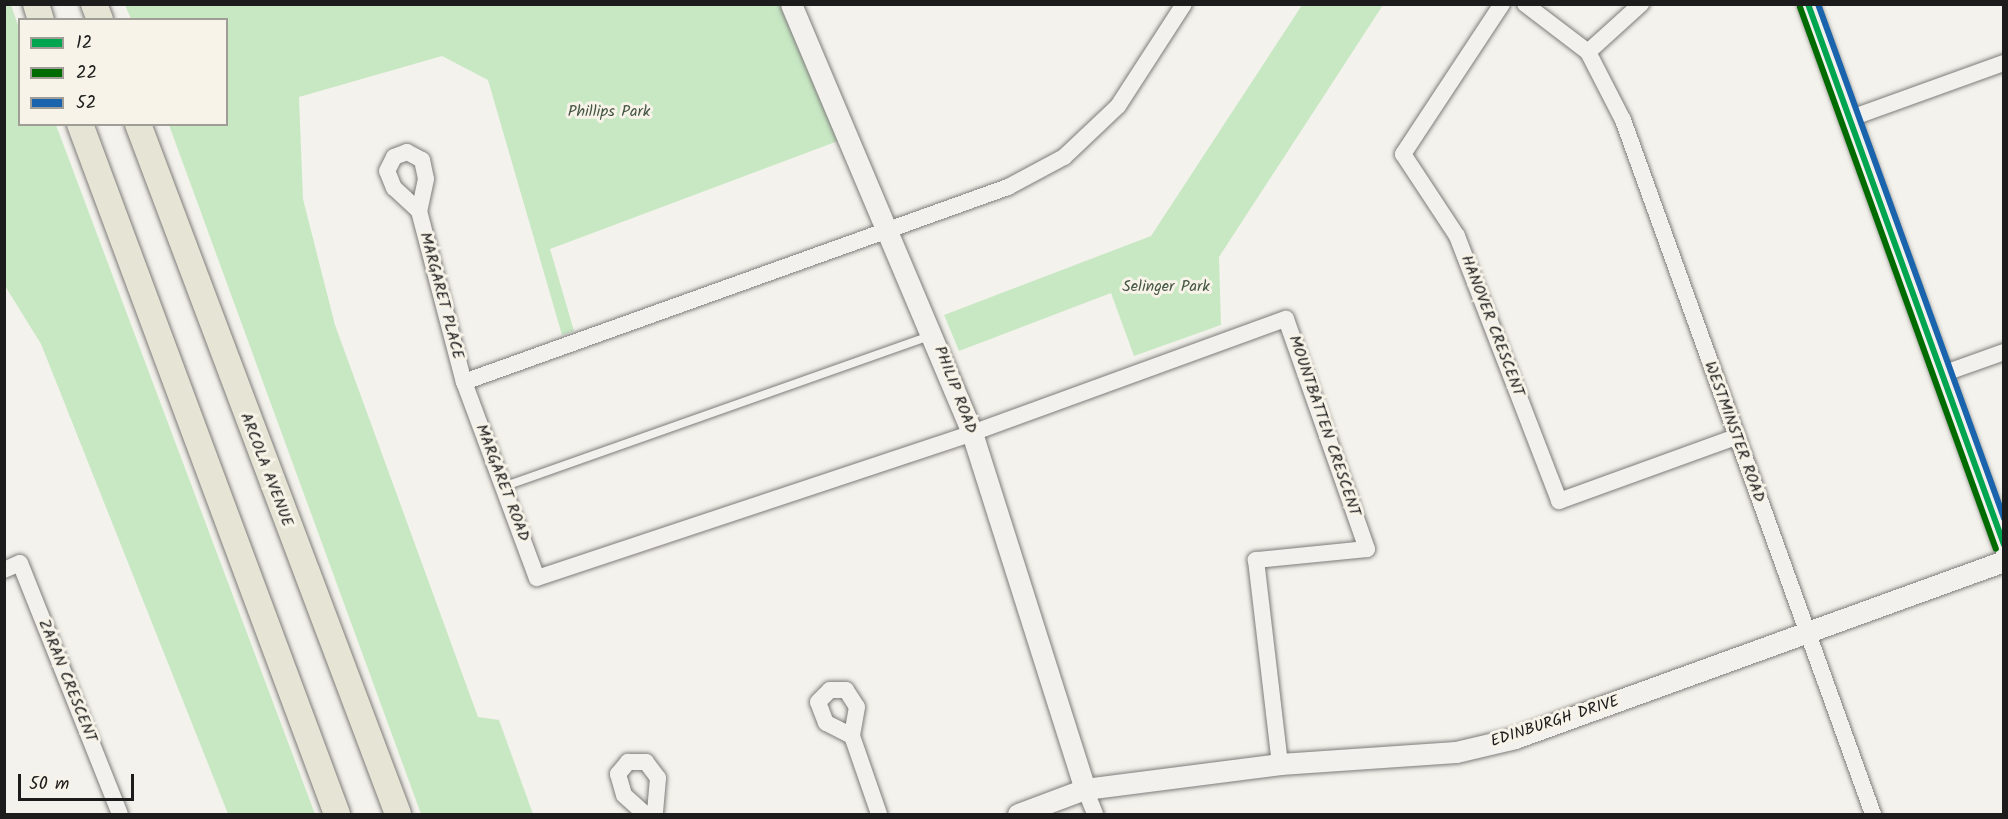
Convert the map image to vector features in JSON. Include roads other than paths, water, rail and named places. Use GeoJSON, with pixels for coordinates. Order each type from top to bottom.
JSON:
{"type":"FeatureCollection","features":[{"type":"Feature","properties":{"kind":"main road"},"geometry":{"type":"LineString","coordinates":[[81,126],[337,814]]}},
{"type":"Feature","properties":{"kind":"main road","name":"ARCOLA AVENUE"},"geometry":{"type":"LineString","coordinates":[[139,126],[398,814]]}},
{"type":"Feature","properties":{"kind":"street","name":"PHILIP ROAD"},"geometry":{"type":"LineString","coordinates":[[791,4],[934,334],[972,433],[1085,789]]}},
{"type":"Feature","properties":{"kind":"street"},"geometry":{"type":"LineString","coordinates":[[464,382],[1008,188],[1064,156],[1118,106],[1184,4]]}},
{"type":"Feature","properties":{"kind":"street","name":"HANOVER CRESCENT"},"geometry":{"type":"LineString","coordinates":[[1502,4],[1403,154],[1457,236],[1559,501],[1736,437]]}},
{"type":"Feature","properties":{"kind":"street"},"geometry":{"type":"LineString","coordinates":[[1525,4],[1588,52],[1641,4]]}},
{"type":"Feature","properties":{"kind":"street"},"geometry":{"type":"LineString","coordinates":[[1808,4],[1945,373],[2004,546]]}},
{"type":"Feature","properties":{"kind":"street","name":"WESTMINSTER ROAD"},"geometry":{"type":"LineString","coordinates":[[1588,52],[1623,120],[1873,814]]}},
{"type":"Feature","properties":{"kind":"street"},"geometry":{"type":"LineString","coordinates":[[1851,118],[2004,63]]}},
{"type":"Feature","properties":{"kind":"street","name":"MARGARET PLACE"},"geometry":{"type":"LineString","coordinates":[[419,211],[464,382]]}},
{"type":"Feature","properties":{"kind":"street","name":"MOUNTBATTEN CRESCENT"},"geometry":{"type":"LineString","coordinates":[[972,433],[1286,319],[1367,549],[1256,560],[1280,764]]}},
{"type":"Feature","properties":{"kind":"street"},"geometry":{"type":"LineString","coordinates":[[1945,373],[2004,352]]}},
{"type":"Feature","properties":{"kind":"street","name":"MARGARET ROAD"},"geometry":{"type":"LineString","coordinates":[[464,382],[537,578],[972,433]]}},
{"type":"Feature","properties":{"kind":"street","name":"EDINBURGH DRIVE"},"geometry":{"type":"LineString","coordinates":[[1018,814],[1085,789],[1280,764],[1456,752],[1515,738],[1808,634],[2004,561]]}},
{"type":"Feature","properties":{"kind":"street","name":"ZARAN CRESCENT"},"geometry":{"type":"LineString","coordinates":[[4,570],[20,563],[120,814]]}},
{"type":"Feature","properties":{"kind":"street"},"geometry":{"type":"LineString","coordinates":[[852,736],[879,814]]}},
{"type":"Feature","properties":{"kind":"street"},"geometry":{"type":"LineString","coordinates":[[645,814],[624,795],[618,774],[628,762],[646,762],[658,778],[655,814]]}},
{"type":"Feature","properties":{"kind":"street"},"geometry":{"type":"LineString","coordinates":[[1085,789],[1095,814]]}},
{"type":"Feature","properties":{"kind":"lane"},"geometry":{"type":"LineString","coordinates":[[503,487],[934,334]]}},
{"type":"Feature","properties":{"kind":"park label","name":"Phillips Park"},"geometry":{"type":"Point","coordinates":[609,112]}},
{"type":"Feature","properties":{"kind":"park label","name":"Selinger Park"},"geometry":{"type":"Point","coordinates":[1166,287]}}]}
